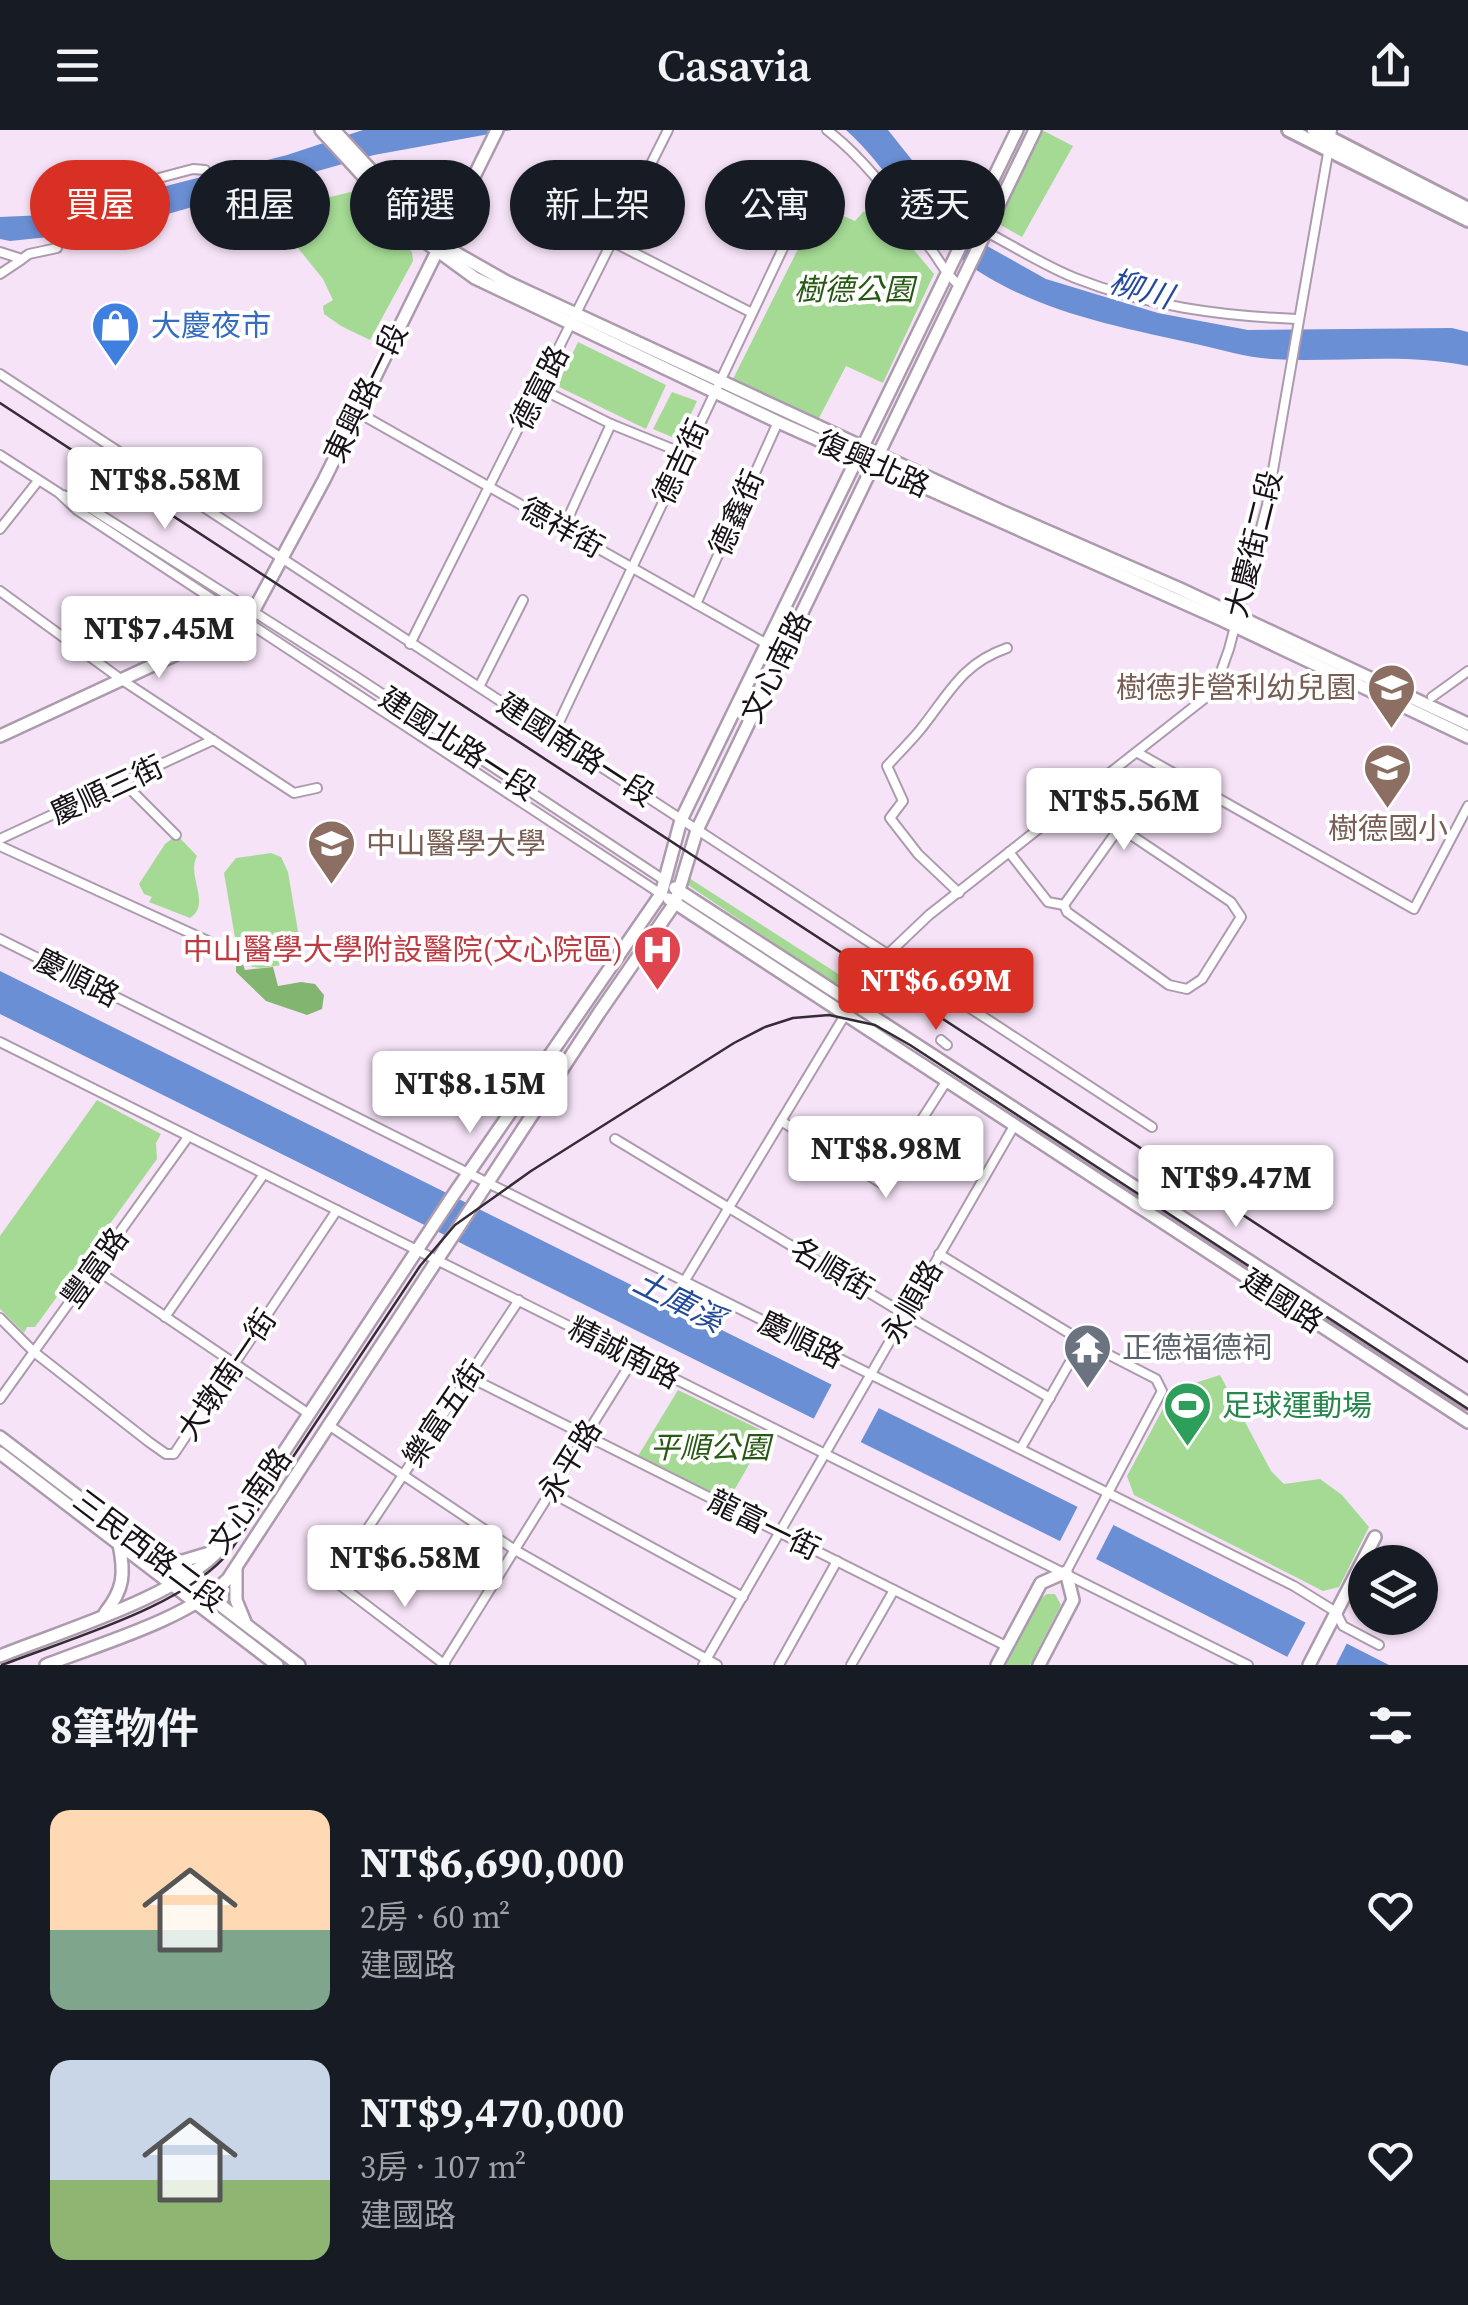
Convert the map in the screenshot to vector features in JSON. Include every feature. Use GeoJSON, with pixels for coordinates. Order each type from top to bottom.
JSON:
{"type":"FeatureCollection","features":[{"type":"Feature","properties":{"kind":"main road","name":"文心南路"},"geometry":{"type":"LineString","coordinates":[[1002,160],[1017,130]]}},
{"type":"Feature","properties":{"kind":"main road","name":"文心南路"},"geometry":{"type":"LineString","coordinates":[[1005,192],[1035,130]]}},
{"type":"Feature","properties":{"kind":"main road"},"geometry":{"type":"LineString","coordinates":[[1288,130],[1330,139],[1468,209]]}},
{"type":"Feature","properties":{"kind":"main road"},"geometry":{"type":"LineString","coordinates":[[1314,130],[1468,220]]}},
{"type":"Feature","properties":{"kind":"main road","name":"復興北路"},"geometry":{"type":"LineString","coordinates":[[330,132],[353,160]]}},
{"type":"Feature","properties":{"kind":"main road","name":"東興路一段"},"geometry":{"type":"LineString","coordinates":[[482,160],[496,132]]}},
{"type":"Feature","properties":{"kind":"main road","name":"東興路一段"},"geometry":{"type":"LineString","coordinates":[[250,616],[438,250]]}},
{"type":"Feature","properties":{"kind":"main road","name":"復興北路"},"geometry":{"type":"LineString","coordinates":[[445,250],[574,321],[859,451]]}},
{"type":"Feature","properties":{"kind":"main road","name":"文心南路"},"geometry":{"type":"LineString","coordinates":[[0,1656],[179,1582],[220,1550],[418,1248],[663,887],[681,820],[958,250]]}},
{"type":"Feature","properties":{"kind":"main road","name":"文心南路"},"geometry":{"type":"LineString","coordinates":[[46,1665],[208,1597],[236,1568],[440,1259],[677,896],[696,830],[976,250]]}},
{"type":"Feature","properties":{"kind":"main road","name":"復興北路"},"geometry":{"type":"LineString","coordinates":[[717,386],[778,422],[877,458],[1468,724]]}},
{"type":"Feature","properties":{"kind":"main road"},"geometry":{"type":"LineString","coordinates":[[3,731],[122,680],[250,616]]}},
{"type":"Feature","properties":{"kind":"main road","name":"復興北路"},"geometry":{"type":"LineString","coordinates":[[1236,621],[1468,738]]}},
{"type":"Feature","properties":{"kind":"main road","name":"建國北路一段"},"geometry":{"type":"LineString","coordinates":[[663,887],[849,1009]]}},
{"type":"Feature","properties":{"kind":"main road","name":"建國路"},"geometry":{"type":"LineString","coordinates":[[849,1009],[946,1082],[1468,1422]]}},
{"type":"Feature","properties":{"kind":"main road","name":"建國路"},"geometry":{"type":"LineString","coordinates":[[849,1009],[1468,1403]]}},
{"type":"Feature","properties":{"kind":"main road","name":"三民西路二段"},"geometry":{"type":"LineString","coordinates":[[0,1437],[160,1560],[196,1604],[277,1665]]}},
{"type":"Feature","properties":{"kind":"main road","name":"三民西路二段"},"geometry":{"type":"LineString","coordinates":[[0,1453],[119,1544],[208,1597],[299,1665]]}},
{"type":"Feature","properties":{"kind":"main road"},"geometry":{"type":"LineString","coordinates":[[1308,1665],[1375,1537]]}},
{"type":"Feature","properties":{"kind":"main road"},"geometry":{"type":"LineString","coordinates":[[103,1615],[123,1586],[119,1544]]}},
{"type":"Feature","properties":{"kind":"main road"},"geometry":{"type":"LineString","coordinates":[[160,1560],[183,1561],[220,1550]]}},
{"type":"Feature","properties":{"kind":"main road"},"geometry":{"type":"LineString","coordinates":[[236,1568],[236,1600],[247,1626]]}},
{"type":"Feature","properties":{"kind":"main road"},"geometry":{"type":"LineString","coordinates":[[997,1665],[1041,1584],[1066,1572],[1073,1600],[1041,1664]]}},
{"type":"Feature","properties":{"kind":"street","name":"德富路"},"geometry":{"type":"LineString","coordinates":[[653,160],[668,130]]}},
{"type":"Feature","properties":{"kind":"street"},"geometry":{"type":"LineString","coordinates":[[827,130],[871,174],[938,258],[946,275],[958,284]]}},
{"type":"Feature","properties":{"kind":"street","name":"大慶街二段"},"geometry":{"type":"LineString","coordinates":[[684,1282],[849,1009],[886,956],[909,932],[1214,691],[1267,504],[1330,139]]}},
{"type":"Feature","properties":{"kind":"street"},"geometry":{"type":"LineString","coordinates":[[0,274],[29,254],[57,244],[61,205],[190,170]]}},
{"type":"Feature","properties":{"kind":"street"},"geometry":{"type":"LineString","coordinates":[[1005,245],[1073,277],[1148,301],[1297,321]]}},
{"type":"Feature","properties":{"kind":"street","name":"德富路"},"geometry":{"type":"LineString","coordinates":[[410,644],[609,250]]}},
{"type":"Feature","properties":{"kind":"street"},"geometry":{"type":"LineString","coordinates":[[629,250],[752,313]]}},
{"type":"Feature","properties":{"kind":"street","name":"德吉街"},"geometry":{"type":"LineString","coordinates":[[553,736],[782,250]]}},
{"type":"Feature","properties":{"kind":"street"},"geometry":{"type":"LineString","coordinates":[[0,252],[22,259]]}},
{"type":"Feature","properties":{"kind":"street","name":"建國南路一段"},"geometry":{"type":"LineString","coordinates":[[0,374],[1152,1127]]}},
{"type":"Feature","properties":{"kind":"street"},"geometry":{"type":"LineString","coordinates":[[539,388],[611,424],[685,454]]}},
{"type":"Feature","properties":{"kind":"street","name":"德祥街"},"geometry":{"type":"LineString","coordinates":[[357,412],[767,644]]}},
{"type":"Feature","properties":{"kind":"street","name":"德鑫街"},"geometry":{"type":"LineString","coordinates":[[696,604],[778,422]]}},
{"type":"Feature","properties":{"kind":"street"},"geometry":{"type":"LineString","coordinates":[[563,529],[611,424]]}},
{"type":"Feature","properties":{"kind":"street","name":"建國北路一段"},"geometry":{"type":"LineString","coordinates":[[0,455],[77,510],[250,616],[663,887]]}},
{"type":"Feature","properties":{"kind":"street"},"geometry":{"type":"LineString","coordinates":[[0,529],[38,480]]}},
{"type":"Feature","properties":{"kind":"street"},"geometry":{"type":"LineString","coordinates":[[0,591],[122,680],[294,794],[317,788]]}},
{"type":"Feature","properties":{"kind":"street"},"geometry":{"type":"LineString","coordinates":[[479,687],[522,600]]}},
{"type":"Feature","properties":{"kind":"street"},"geometry":{"type":"LineString","coordinates":[[958,893],[918,854],[890,818],[903,801],[887,766],[966,669],[987,655],[1008,648]]}},
{"type":"Feature","properties":{"kind":"street"},"geometry":{"type":"LineString","coordinates":[[1432,697],[1468,671]]}},
{"type":"Feature","properties":{"kind":"street","name":"慶順三街"},"geometry":{"type":"LineString","coordinates":[[0,842],[214,740]]}},
{"type":"Feature","properties":{"kind":"street"},"geometry":{"type":"LineString","coordinates":[[1138,753],[1414,909],[1468,806]]}},
{"type":"Feature","properties":{"kind":"street"},"geometry":{"type":"LineString","coordinates":[[123,782],[176,835]]}},
{"type":"Feature","properties":{"kind":"street"},"geometry":{"type":"LineString","coordinates":[[1122,829],[1231,902],[1241,917],[1202,979],[1187,989],[1169,985],[1067,912],[1064,905],[1116,831],[1122,829]]}},
{"type":"Feature","properties":{"kind":"street"},"geometry":{"type":"LineString","coordinates":[[0,842],[210,942]]}},
{"type":"Feature","properties":{"kind":"street"},"geometry":{"type":"LineString","coordinates":[[1009,852],[1048,902],[1064,905]]}},
{"type":"Feature","properties":{"kind":"street","name":"慶順路"},"geometry":{"type":"LineString","coordinates":[[0,939],[1294,1586],[1343,1626],[1379,1645]]}},
{"type":"Feature","properties":{"kind":"street","name":"精誠南路"},"geometry":{"type":"LineString","coordinates":[[0,1042],[1248,1665]]}},
{"type":"Feature","properties":{"kind":"street"},"geometry":{"type":"LineString","coordinates":[[781,1121],[881,1183],[946,1082]]}},
{"type":"Feature","properties":{"kind":"street","name":"永順路"},"geometry":{"type":"LineString","coordinates":[[825,1453],[1014,1126]]}},
{"type":"Feature","properties":{"kind":"street","name":"豐富路"},"geometry":{"type":"LineString","coordinates":[[0,1399],[188,1137]]}},
{"type":"Feature","properties":{"kind":"street","name":"名順街"},"geometry":{"type":"LineString","coordinates":[[615,1139],[1050,1398]]}},
{"type":"Feature","properties":{"kind":"street"},"geometry":{"type":"LineString","coordinates":[[165,1317],[264,1174]]}},
{"type":"Feature","properties":{"kind":"street","name":"大墩南一街"},"geometry":{"type":"LineString","coordinates":[[0,1318],[34,1352],[166,1454],[174,1454],[337,1210]]}},
{"type":"Feature","properties":{"kind":"street"},"geometry":{"type":"LineString","coordinates":[[940,1254],[1082,1341],[1156,1379],[1162,1390],[1066,1572]]}},
{"type":"Feature","properties":{"kind":"street"},"geometry":{"type":"LineString","coordinates":[[95,1269],[309,1414]]}},
{"type":"Feature","properties":{"kind":"street","name":"樂富五街"},"geometry":{"type":"LineString","coordinates":[[444,1665],[335,1578],[519,1300]]}},
{"type":"Feature","properties":{"kind":"street"},"geometry":{"type":"LineString","coordinates":[[1021,1448],[1082,1341]]}},
{"type":"Feature","properties":{"kind":"street","name":"永平路"},"geometry":{"type":"LineString","coordinates":[[444,1665],[634,1358]]}},
{"type":"Feature","properties":{"kind":"street","name":"龍富一街"},"geometry":{"type":"LineString","coordinates":[[469,1377],[1006,1646]]}},
{"type":"Feature","properties":{"kind":"street"},"geometry":{"type":"LineString","coordinates":[[330,1426],[515,1550],[705,1662],[717,1665]]}},
{"type":"Feature","properties":{"kind":"street"},"geometry":{"type":"LineString","coordinates":[[705,1662],[825,1453]]}},
{"type":"Feature","properties":{"kind":"street"},"geometry":{"type":"LineString","coordinates":[[550,1492],[744,1596]]}},
{"type":"Feature","properties":{"kind":"street"},"geometry":{"type":"LineString","coordinates":[[779,1665],[837,1562]]}},
{"type":"Feature","properties":{"kind":"street"},"geometry":{"type":"LineString","coordinates":[[851,1665],[894,1590]]}},
{"type":"Feature","properties":{"kind":"green space"},"geometry":{"type":"Polygon","coordinates":[[[1042,130],[1073,146],[1022,237],[1005,227],[1005,206],[1042,130]]]}},
{"type":"Feature","properties":{"kind":"green space"},"geometry":{"type":"Polygon","coordinates":[[[350,192],[350,250],[412,252],[413,261],[370,340],[324,314],[323,306],[333,300],[323,279],[300,250],[330,250],[330,197],[350,192]]]}},
{"type":"Feature","properties":{"kind":"green space","name":"樹德公園"},"geometry":{"type":"Polygon","coordinates":[[[865,212],[865,250],[914,250],[934,274],[883,383],[846,366],[818,420],[732,381],[798,250],[845,250],[845,217],[855,221],[865,212]]]}},
{"type":"Feature","properties":{"kind":"green space"},"geometry":{"type":"Polygon","coordinates":[[[578,342],[666,385],[646,429],[557,386],[578,342]]]}},
{"type":"Feature","properties":{"kind":"green space"},"geometry":{"type":"Polygon","coordinates":[[[672,392],[697,401],[679,440],[653,429],[672,392]]]}},
{"type":"Feature","properties":{"kind":"green space"},"geometry":{"type":"Polygon","coordinates":[[[177,835],[197,856],[194,872],[199,905],[190,918],[149,902],[152,897],[144,894],[139,884],[165,844],[177,835]]]}},
{"type":"Feature","properties":{"kind":"green space"},"geometry":{"type":"Polygon","coordinates":[[[271,853],[281,857],[288,872],[301,949],[290,963],[255,967],[238,955],[224,873],[236,858],[271,853]]]}},
{"type":"Feature","properties":{"kind":"green space"},"geometry":{"type":"Polygon","coordinates":[[[689,878],[857,986],[833,983],[688,885],[689,878]]]}},
{"type":"Feature","properties":{"kind":"green space"},"geometry":{"type":"Polygon","coordinates":[[[242,962],[245,970],[273,967],[278,986],[315,984],[324,995],[322,1009],[307,1015],[266,1001],[236,972],[236,963],[242,962]]]}},
{"type":"Feature","properties":{"kind":"green space"},"geometry":{"type":"Polygon","coordinates":[[[97,1100],[161,1134],[156,1143],[157,1159],[35,1327],[27,1327],[24,1333],[0,1309],[0,1236],[97,1100]]]}},
{"type":"Feature","properties":{"kind":"green space"},"geometry":{"type":"Polygon","coordinates":[[[1220,1375],[1271,1471],[1284,1484],[1320,1479],[1342,1495],[1369,1527],[1360,1545],[1348,1545],[1348,1569],[1339,1587],[1323,1591],[1134,1495],[1127,1476],[1173,1390],[1220,1375]]]}},
{"type":"Feature","properties":{"kind":"green space","name":"平順公園"},"geometry":{"type":"Polygon","coordinates":[[[678,1390],[767,1433],[728,1501],[638,1456],[678,1390]]]}},
{"type":"Feature","properties":{"kind":"green space"},"geometry":{"type":"Polygon","coordinates":[[[1055,1594],[1061,1605],[1030,1665],[1006,1665],[1040,1599],[1055,1594]]]}},
{"type":"Feature","properties":{"kind":"water"},"geometry":{"type":"Polygon","coordinates":[[[363,130],[512,130],[374,155],[330,168],[330,160],[267,160],[363,130]]]}},
{"type":"Feature","properties":{"kind":"water"},"geometry":{"type":"Polygon","coordinates":[[[846,130],[888,130],[912,160],[874,160],[846,130]]]}},
{"type":"Feature","properties":{"kind":"water"},"geometry":{"type":"Polygon","coordinates":[[[190,180],[190,208],[170,213],[170,185],[190,180]]]}},
{"type":"Feature","properties":{"kind":"water"},"geometry":{"type":"Polygon","coordinates":[[[30,216],[30,239],[0,239],[0,217],[30,216]]]}},
{"type":"Feature","properties":{"kind":"water"},"geometry":{"type":"Polygon","coordinates":[[[950,250],[994,250],[1046,279],[1158,313],[1248,330],[1452,328],[1468,332],[1468,366],[1395,359],[1252,357],[1074,314],[1016,292],[950,250]]]}},
{"type":"Feature","properties":{"kind":"water"},"geometry":{"type":"Polygon","coordinates":[[[0,971],[1389,1665],[1303,1665],[0,1014],[0,971]]]}},
{"type":"Feature","properties":{"kind":"pier"},"geometry":{"type":"Polygon","coordinates":[[[834,1380],[881,1404],[858,1447],[811,1424],[834,1380]]]}},
{"type":"Feature","properties":{"kind":"pier"},"geometry":{"type":"Polygon","coordinates":[[[1080,1502],[1116,1520],[1094,1563],[1058,1545],[1080,1502]]]}},
{"type":"Feature","properties":{"kind":"pier"},"geometry":{"type":"Polygon","coordinates":[[[1308,1618],[1349,1639],[1336,1665],[1292,1665],[1285,1661],[1308,1618]]]}},
{"type":"Feature","properties":{"kind":"railway"},"geometry":{"type":"LineString","coordinates":[[0,403],[1468,1362]]}},
{"type":"Feature","properties":{"kind":"railway"},"geometry":{"type":"LineString","coordinates":[[2,1665],[125,1619],[186,1588],[211,1570],[231,1550],[420,1266],[455,1225],[531,1171],[734,1043],[793,1018],[829,1015],[875,1025],[910,1045],[1468,1409]]}},
{"type":"Feature","properties":{"kind":"place","name":"大慶夜市"},"geometry":{"type":"Point","coordinates":[116,368]}},
{"type":"Feature","properties":{"kind":"place","name":"樹德非營利幼兒園"},"geometry":{"type":"Point","coordinates":[1391,730]}},
{"type":"Feature","properties":{"kind":"place","name":"樹德國小"},"geometry":{"type":"Point","coordinates":[1388,810]}},
{"type":"Feature","properties":{"kind":"place","name":"中山醫學大學"},"geometry":{"type":"Point","coordinates":[331,886]}},
{"type":"Feature","properties":{"kind":"place","name":"中山醫學大學附設醫院(文心院區)"},"geometry":{"type":"Point","coordinates":[658,992]}},
{"type":"Feature","properties":{"kind":"place","name":"正德福德祠"},"geometry":{"type":"Point","coordinates":[1087,1390]}},
{"type":"Feature","properties":{"kind":"place","name":"足球運動場"},"geometry":{"type":"Point","coordinates":[1187,1448]}},
{"type":"Feature","properties":{"kind":"water label","name":"柳川"},"geometry":{"type":"Point","coordinates":[1141,289]}},
{"type":"Feature","properties":{"kind":"water label","name":"土庫溪"},"geometry":{"type":"Point","coordinates":[679,1301]}}]}
